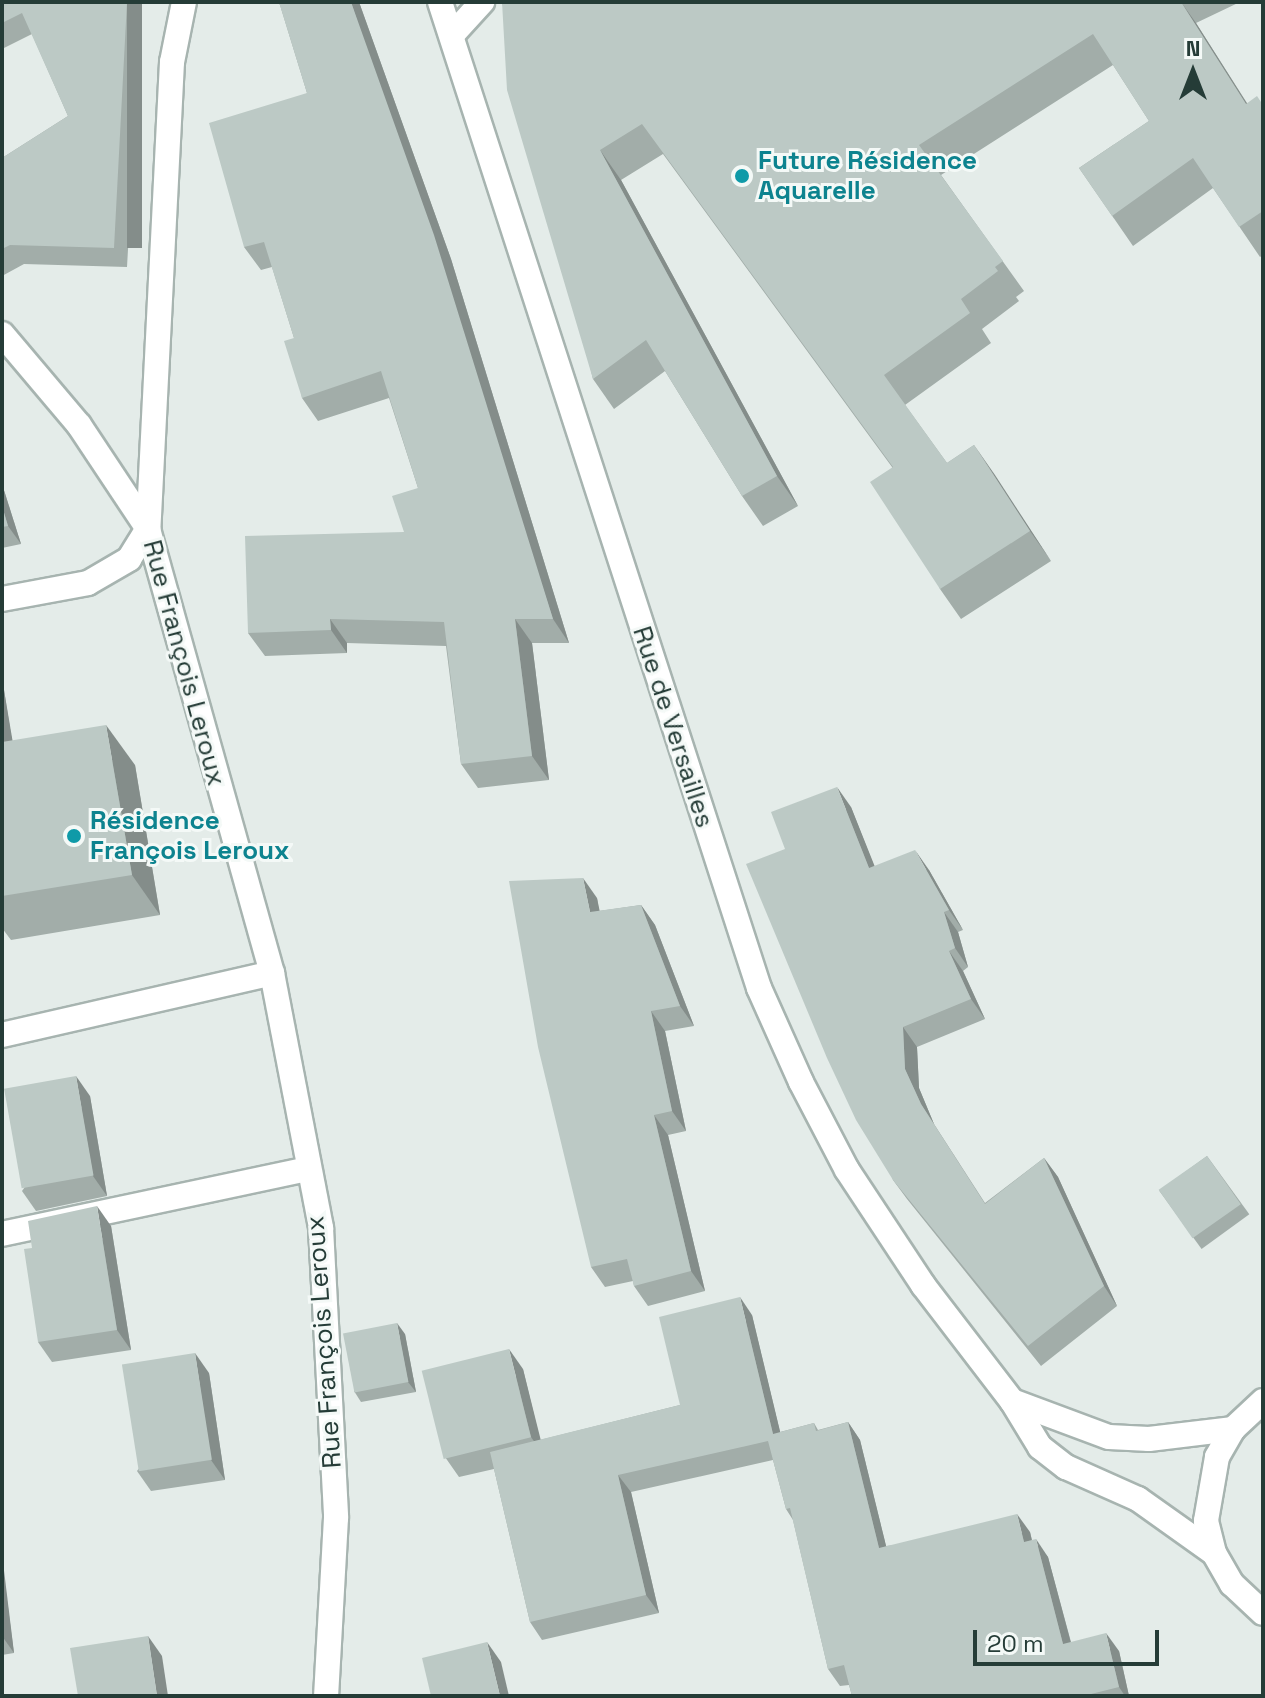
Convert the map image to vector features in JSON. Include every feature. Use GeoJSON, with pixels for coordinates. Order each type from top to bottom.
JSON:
{"type":"FeatureCollection","features":[{"type":"Feature","properties":{"kind":"street","name":"Rue François Leroux"},"geometry":{"type":"LineString","coordinates":[[184,2],[172,62],[148,529],[272,973],[307,1169],[321,1228],[336,1518],[326,1696]]}},
{"type":"Feature","properties":{"kind":"street","name":"Rue de Versailles"},"geometry":{"type":"LineString","coordinates":[[440,2],[759,988],[847,1170],[923,1285],[1012,1401],[1040,1447],[1066,1467],[1138,1499],[1214,1553]]}},
{"type":"Feature","properties":{"kind":"street"},"geometry":{"type":"LineString","coordinates":[[452,35],[482,2]]}},
{"type":"Feature","properties":{"kind":"street"},"geometry":{"type":"LineString","coordinates":[[2,334],[79,425],[148,529],[129,559],[88,583],[2,599]]}},
{"type":"Feature","properties":{"kind":"street"},"geometry":{"type":"LineString","coordinates":[[2,1035],[272,973]]}},
{"type":"Feature","properties":{"kind":"street"},"geometry":{"type":"LineString","coordinates":[[2,1234],[307,1169]]}},
{"type":"Feature","properties":{"kind":"street"},"geometry":{"type":"LineString","coordinates":[[1012,1401],[1109,1437],[1149,1439],[1233,1429]]}},
{"type":"Feature","properties":{"kind":"street"},"geometry":{"type":"LineString","coordinates":[[1263,1401],[1233,1429],[1217,1457],[1208,1488],[1206,1521],[1214,1553],[1232,1584],[1263,1613]]}},
{"type":"Feature","properties":{"kind":"building"},"geometry":{"type":"Polygon","coordinates":[[[2,2],[127,2],[114,248],[10,245],[2,249],[2,158],[68,116],[22,13],[2,23],[2,2]]]}},
{"type":"Feature","properties":{"kind":"building"},"geometry":{"type":"Polygon","coordinates":[[[279,2],[351,2],[434,235],[553,619],[515,619],[532,756],[461,764],[444,622],[330,619],[331,630],[248,633],[245,536],[404,532],[392,496],[418,488],[381,371],[302,398],[284,341],[294,338],[264,242],[244,247],[209,123],[307,93],[279,2]]]}},
{"type":"Feature","properties":{"kind":"building","name":"Future Résidence Aquarelle"},"geometry":{"type":"Polygon","coordinates":[[[502,2],[1181,2],[1246,104],[1257,96],[1263,105],[1263,211],[1239,227],[1193,158],[1112,216],[1079,168],[1149,121],[1093,34],[919,145],[1003,261],[995,267],[998,271],[961,299],[970,313],[884,375],[947,463],[974,445],[1030,531],[940,589],[870,482],[893,467],[642,124],[600,150],[777,476],[742,496],[646,340],[593,379],[507,90],[502,2]]]}},
{"type":"Feature","properties":{"kind":"building"},"geometry":{"type":"Polygon","coordinates":[[[2,506],[8,526],[2,527],[2,506]]]}},
{"type":"Feature","properties":{"kind":"building"},"geometry":{"type":"Polygon","coordinates":[[[106,725],[132,875],[2,896],[2,742],[106,725]]]}},
{"type":"Feature","properties":{"kind":"building"},"geometry":{"type":"Polygon","coordinates":[[[837,787],[869,868],[915,850],[949,910],[944,912],[955,948],[949,951],[971,999],[903,1027],[905,1069],[921,1104],[985,1204],[1044,1158],[1104,1286],[1028,1346],[893,1180],[856,1120],[746,864],[785,849],[771,812],[837,787]]]}},
{"type":"Feature","properties":{"kind":"building"},"geometry":{"type":"Polygon","coordinates":[[[583,878],[590,912],[641,905],[680,1006],[651,1011],[672,1111],[654,1115],[691,1271],[634,1286],[627,1259],[591,1267],[538,1047],[509,881],[583,878]]]}},
{"type":"Feature","properties":{"kind":"building"},"geometry":{"type":"Polygon","coordinates":[[[76,1076],[94,1175],[22,1188],[4,1089],[76,1076]]]}},
{"type":"Feature","properties":{"kind":"building"},"geometry":{"type":"Polygon","coordinates":[[[1207,1156],[1241,1204],[1193,1238],[1159,1190],[1207,1156]]]}},
{"type":"Feature","properties":{"kind":"building"},"geometry":{"type":"Polygon","coordinates":[[[97,1206],[117,1330],[38,1342],[24,1249],[32,1248],[28,1221],[97,1206]]]}},
{"type":"Feature","properties":{"kind":"building"},"geometry":{"type":"Polygon","coordinates":[[[740,1297],[773,1434],[814,1423],[816,1431],[848,1422],[879,1548],[1017,1514],[1024,1542],[1036,1539],[1063,1644],[1106,1633],[1119,1687],[1083,1696],[852,1696],[844,1665],[828,1669],[790,1508],[786,1509],[768,1441],[618,1475],[646,1595],[530,1622],[490,1452],[680,1405],[659,1317],[740,1297]]]}},
{"type":"Feature","properties":{"kind":"building"},"geometry":{"type":"Polygon","coordinates":[[[397,1323],[408,1382],[354,1392],[343,1333],[397,1323]]]}},
{"type":"Feature","properties":{"kind":"building"},"geometry":{"type":"Polygon","coordinates":[[[509,1349],[531,1437],[444,1459],[422,1371],[509,1349]]]}},
{"type":"Feature","properties":{"kind":"building"},"geometry":{"type":"Polygon","coordinates":[[[195,1353],[212,1460],[139,1471],[122,1365],[195,1353]]]}},
{"type":"Feature","properties":{"kind":"building"},"geometry":{"type":"Polygon","coordinates":[[[148,1636],[157,1696],[78,1696],[70,1648],[148,1636]]]}},
{"type":"Feature","properties":{"kind":"building"},"geometry":{"type":"Polygon","coordinates":[[[487,1642],[500,1696],[431,1696],[422,1658],[487,1642]]]}},
{"type":"Feature","properties":{"kind":"place","name":"Future Résidence Aquarelle"},"geometry":{"type":"Point","coordinates":[742,176]}},
{"type":"Feature","properties":{"kind":"place","name":"Résidence François Leroux"},"geometry":{"type":"Point","coordinates":[74,836]}}]}
